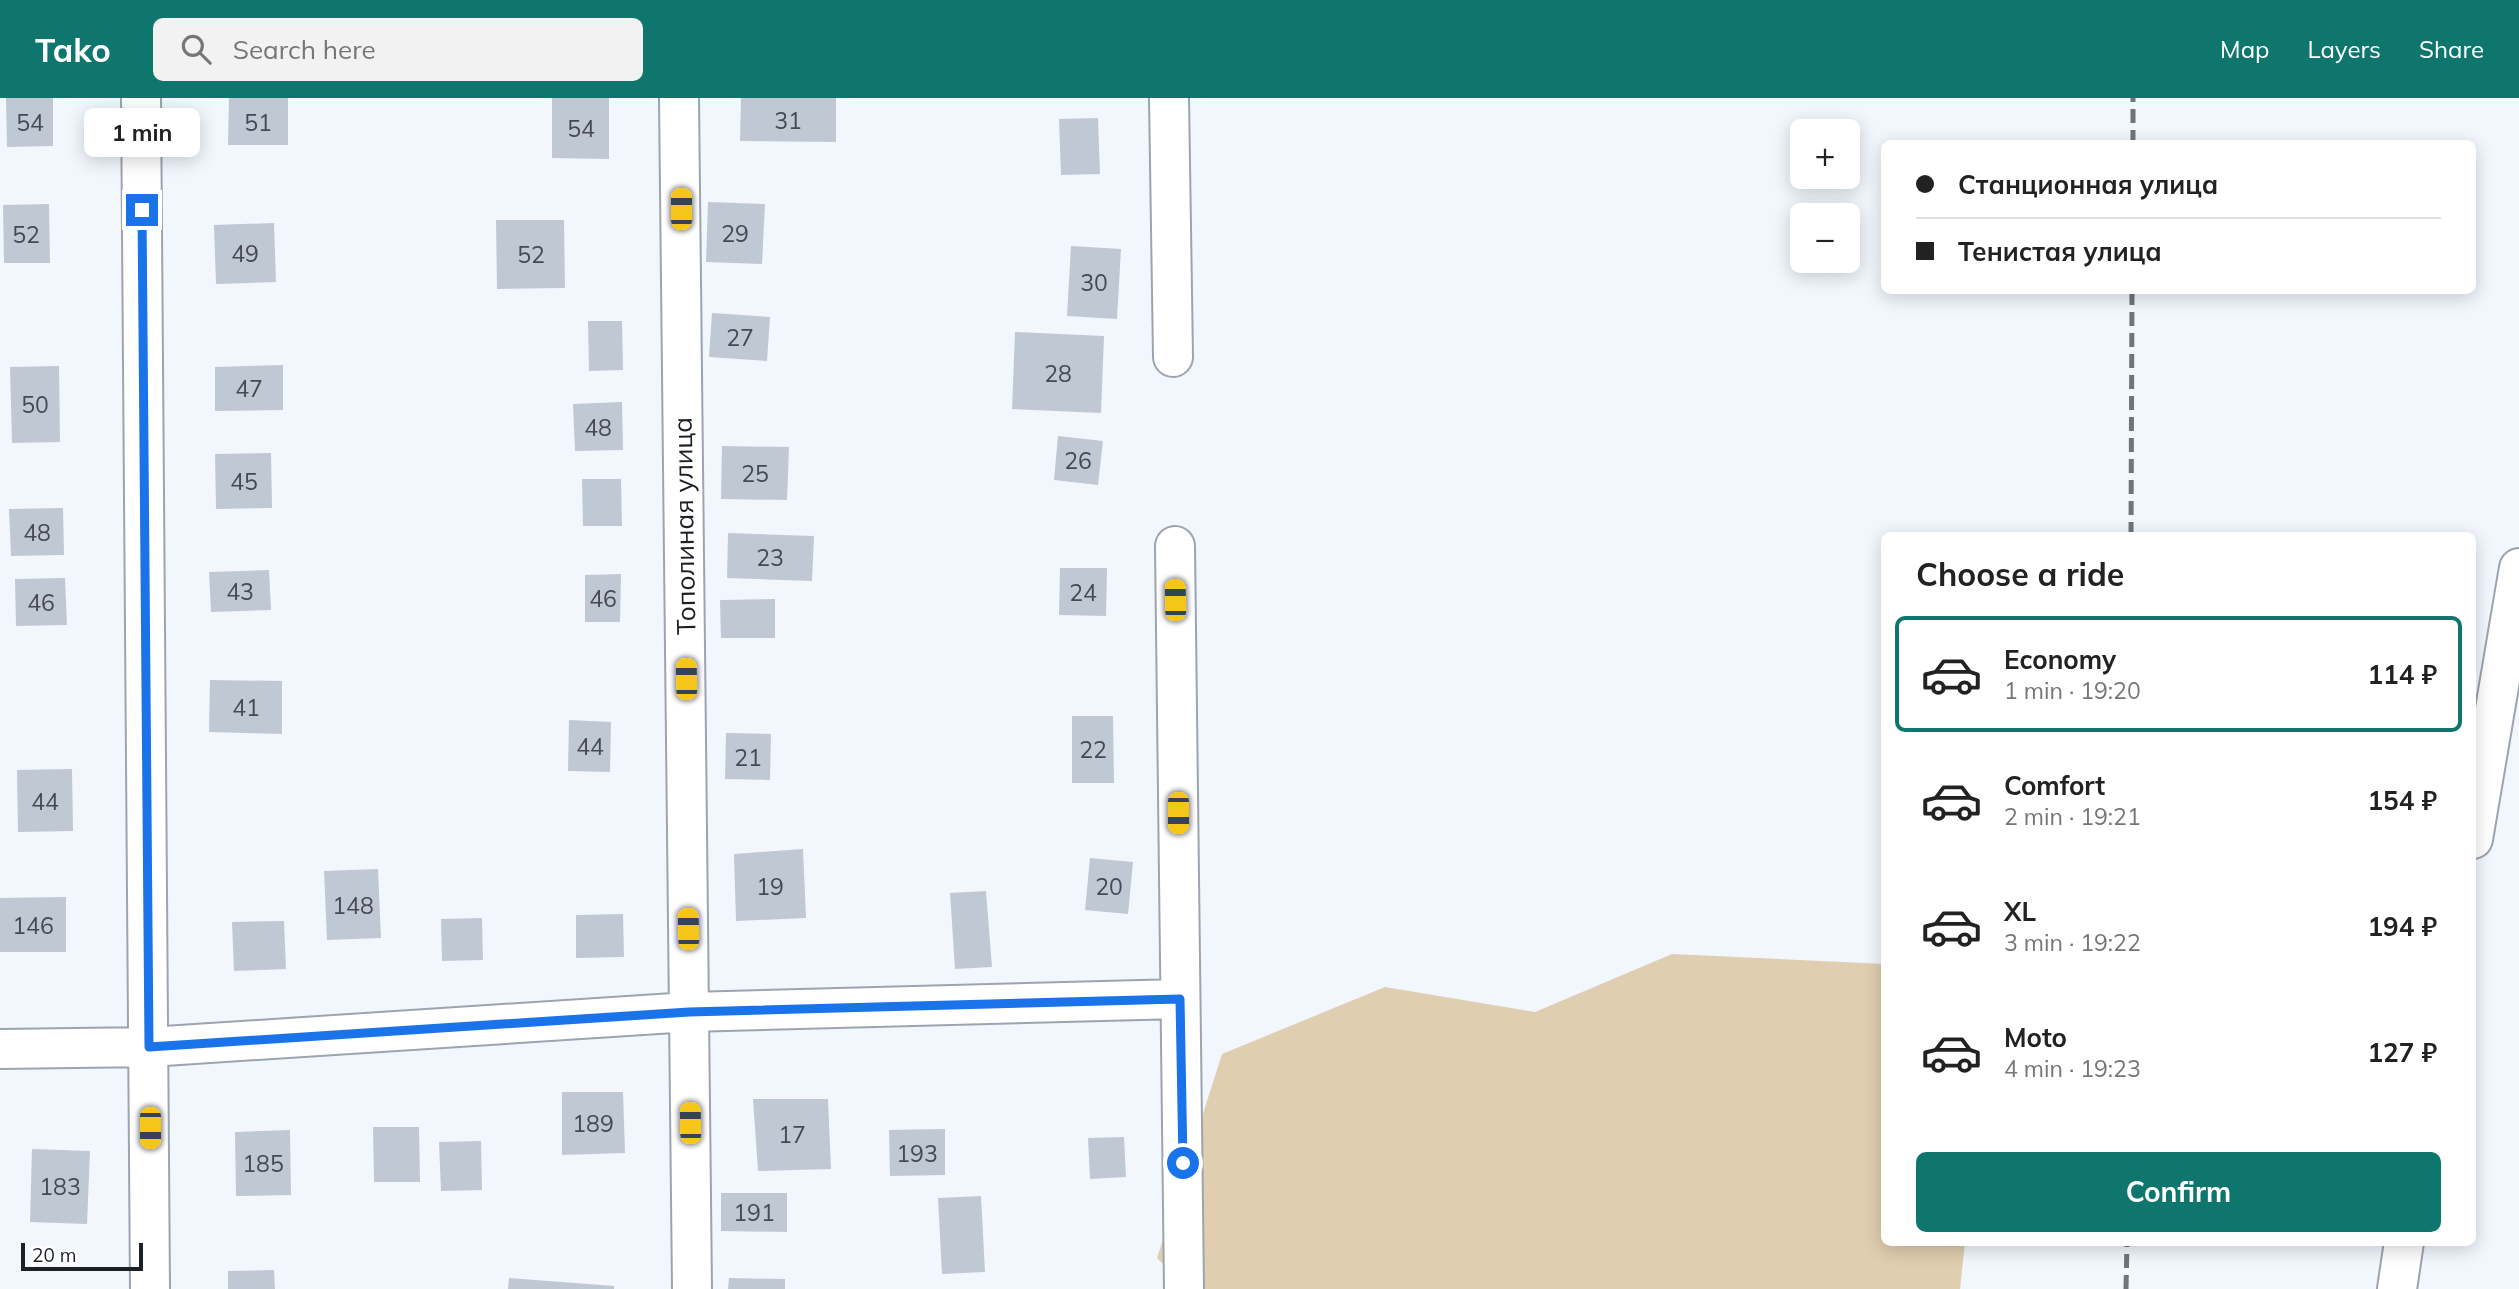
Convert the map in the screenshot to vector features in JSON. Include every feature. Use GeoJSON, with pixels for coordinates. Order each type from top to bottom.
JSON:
{"type":"FeatureCollection","features":[{"type":"Feature","properties":{"kind":"street"},"geometry":{"type":"LineString","coordinates":[[141,98],[150,1289]]}},
{"type":"Feature","properties":{"kind":"street","name":"Тополиная улица"},"geometry":{"type":"LineString","coordinates":[[680,98],[692,1289]]}},
{"type":"Feature","properties":{"kind":"street"},"geometry":{"type":"LineString","coordinates":[[1169,98],[1173,356]]}},
{"type":"Feature","properties":{"kind":"street"},"geometry":{"type":"LineString","coordinates":[[1175,546],[1184,1289]]}},
{"type":"Feature","properties":{"kind":"street"},"geometry":{"type":"LineString","coordinates":[[2476,821],[2519,568]]}},
{"type":"Feature","properties":{"kind":"street"},"geometry":{"type":"LineString","coordinates":[[0,1049],[149,1047],[689,1012],[1180,999]]}},
{"type":"Feature","properties":{"kind":"street"},"geometry":{"type":"LineString","coordinates":[[2397,1289],[2403,1246]]}},
{"type":"Feature","properties":{"kind":"shaded area"},"geometry":{"type":"Polygon","coordinates":[[[1672,954],[1881,964],[1881,1246],[1965,1246],[1960,1289],[1188,1289],[1157,1258],[1222,1054],[1385,987],[1535,1012],[1672,954]]]}},
{"type":"Feature","properties":{"kind":"building"},"geometry":{"type":"Polygon","coordinates":[[[6,98],[53,98],[53,146],[7,147],[6,98]]]}},
{"type":"Feature","properties":{"kind":"building"},"geometry":{"type":"Polygon","coordinates":[[[229,98],[288,98],[288,145],[228,145],[229,98]]]}},
{"type":"Feature","properties":{"kind":"building"},"geometry":{"type":"Polygon","coordinates":[[[552,98],[609,98],[609,159],[552,158],[552,98]]]}},
{"type":"Feature","properties":{"kind":"building"},"geometry":{"type":"Polygon","coordinates":[[[741,98],[836,98],[836,142],[740,141],[741,98]]]}},
{"type":"Feature","properties":{"kind":"building"},"geometry":{"type":"Polygon","coordinates":[[[1098,118],[1100,174],[1061,175],[1059,119],[1098,118]]]}},
{"type":"Feature","properties":{"kind":"building"},"geometry":{"type":"Polygon","coordinates":[[[708,202],[765,204],[762,264],[706,262],[708,202]]]}},
{"type":"Feature","properties":{"kind":"building"},"geometry":{"type":"Polygon","coordinates":[[[49,204],[50,263],[4,263],[3,205],[49,204]]]}},
{"type":"Feature","properties":{"kind":"building"},"geometry":{"type":"Polygon","coordinates":[[[496,220],[564,220],[565,288],[497,289],[496,220]]]}},
{"type":"Feature","properties":{"kind":"building"},"geometry":{"type":"Polygon","coordinates":[[[274,223],[276,282],[216,284],[214,225],[274,223]]]}},
{"type":"Feature","properties":{"kind":"building"},"geometry":{"type":"Polygon","coordinates":[[[1071,246],[1121,249],[1117,319],[1067,316],[1071,246]]]}},
{"type":"Feature","properties":{"kind":"building"},"geometry":{"type":"Polygon","coordinates":[[[712,313],[770,317],[767,361],[709,357],[712,313]]]}},
{"type":"Feature","properties":{"kind":"building"},"geometry":{"type":"Polygon","coordinates":[[[588,321],[622,321],[623,370],[589,371],[588,321]]]}},
{"type":"Feature","properties":{"kind":"building"},"geometry":{"type":"Polygon","coordinates":[[[1015,332],[1104,336],[1101,413],[1012,409],[1015,332]]]}},
{"type":"Feature","properties":{"kind":"building"},"geometry":{"type":"Polygon","coordinates":[[[283,365],[283,410],[215,411],[215,367],[283,365]]]}},
{"type":"Feature","properties":{"kind":"building"},"geometry":{"type":"Polygon","coordinates":[[[59,366],[60,442],[12,443],[10,367],[59,366]]]}},
{"type":"Feature","properties":{"kind":"building"},"geometry":{"type":"Polygon","coordinates":[[[622,402],[623,450],[575,451],[573,404],[622,402]]]}},
{"type":"Feature","properties":{"kind":"building"},"geometry":{"type":"Polygon","coordinates":[[[1058,436],[1103,441],[1098,485],[1054,480],[1058,436]]]}},
{"type":"Feature","properties":{"kind":"building"},"geometry":{"type":"Polygon","coordinates":[[[722,446],[789,447],[787,500],[721,499],[722,446]]]}},
{"type":"Feature","properties":{"kind":"building"},"geometry":{"type":"Polygon","coordinates":[[[271,453],[272,508],[216,509],[215,454],[271,453]]]}},
{"type":"Feature","properties":{"kind":"building"},"geometry":{"type":"Polygon","coordinates":[[[582,479],[621,479],[622,526],[583,526],[582,479]]]}},
{"type":"Feature","properties":{"kind":"building"},"geometry":{"type":"Polygon","coordinates":[[[63,508],[64,555],[11,556],[9,509],[63,508]]]}},
{"type":"Feature","properties":{"kind":"building"},"geometry":{"type":"Polygon","coordinates":[[[728,533],[814,536],[812,581],[727,578],[728,533]]]}},
{"type":"Feature","properties":{"kind":"building"},"geometry":{"type":"Polygon","coordinates":[[[1060,568],[1107,568],[1106,616],[1059,615],[1060,568]]]}},
{"type":"Feature","properties":{"kind":"building"},"geometry":{"type":"Polygon","coordinates":[[[269,570],[271,610],[211,612],[209,572],[269,570]]]}},
{"type":"Feature","properties":{"kind":"building"},"geometry":{"type":"Polygon","coordinates":[[[621,574],[620,622],[585,622],[585,575],[621,574]]]}},
{"type":"Feature","properties":{"kind":"building"},"geometry":{"type":"Polygon","coordinates":[[[65,578],[67,625],[16,626],[15,579],[65,578]]]}},
{"type":"Feature","properties":{"kind":"building"},"geometry":{"type":"Polygon","coordinates":[[[775,599],[775,638],[721,638],[720,600],[775,599]]]}},
{"type":"Feature","properties":{"kind":"building"},"geometry":{"type":"Polygon","coordinates":[[[210,680],[282,681],[282,734],[209,732],[210,680]]]}},
{"type":"Feature","properties":{"kind":"building"},"geometry":{"type":"Polygon","coordinates":[[[1072,716],[1113,716],[1114,783],[1072,783],[1072,716]]]}},
{"type":"Feature","properties":{"kind":"building"},"geometry":{"type":"Polygon","coordinates":[[[569,720],[611,722],[610,772],[568,771],[569,720]]]}},
{"type":"Feature","properties":{"kind":"building"},"geometry":{"type":"Polygon","coordinates":[[[726,733],[771,734],[770,780],[725,779],[726,733]]]}},
{"type":"Feature","properties":{"kind":"building"},"geometry":{"type":"Polygon","coordinates":[[[72,769],[73,831],[18,832],[17,770],[72,769]]]}},
{"type":"Feature","properties":{"kind":"building"},"geometry":{"type":"Polygon","coordinates":[[[803,849],[806,918],[736,921],[734,854],[803,849]]]}},
{"type":"Feature","properties":{"kind":"building"},"geometry":{"type":"Polygon","coordinates":[[[1090,858],[1133,862],[1128,914],[1085,910],[1090,858]]]}},
{"type":"Feature","properties":{"kind":"building"},"geometry":{"type":"Polygon","coordinates":[[[378,869],[381,938],[327,940],[324,871],[378,869]]]}},
{"type":"Feature","properties":{"kind":"building"},"geometry":{"type":"Polygon","coordinates":[[[986,891],[992,967],[955,969],[950,893],[986,891]]]}},
{"type":"Feature","properties":{"kind":"building"},"geometry":{"type":"Polygon","coordinates":[[[66,897],[66,952],[0,952],[0,898],[66,897]]]}},
{"type":"Feature","properties":{"kind":"building"},"geometry":{"type":"Polygon","coordinates":[[[623,914],[624,957],[576,958],[576,915],[623,914]]]}},
{"type":"Feature","properties":{"kind":"building"},"geometry":{"type":"Polygon","coordinates":[[[482,918],[483,960],[442,961],[441,919],[482,918]]]}},
{"type":"Feature","properties":{"kind":"building"},"geometry":{"type":"Polygon","coordinates":[[[284,921],[286,969],[234,971],[232,922],[284,921]]]}},
{"type":"Feature","properties":{"kind":"building"},"geometry":{"type":"Polygon","coordinates":[[[562,1092],[623,1092],[625,1153],[562,1155],[562,1092]]]}},
{"type":"Feature","properties":{"kind":"building"},"geometry":{"type":"Polygon","coordinates":[[[753,1099],[828,1099],[831,1169],[758,1171],[753,1099]]]}},
{"type":"Feature","properties":{"kind":"building"},"geometry":{"type":"Polygon","coordinates":[[[373,1127],[419,1127],[420,1182],[374,1182],[373,1127]]]}},
{"type":"Feature","properties":{"kind":"building"},"geometry":{"type":"Polygon","coordinates":[[[945,1129],[945,1175],[890,1176],[889,1130],[945,1129]]]}},
{"type":"Feature","properties":{"kind":"building"},"geometry":{"type":"Polygon","coordinates":[[[290,1130],[291,1195],[236,1196],[235,1132],[290,1130]]]}},
{"type":"Feature","properties":{"kind":"building"},"geometry":{"type":"Polygon","coordinates":[[[1124,1137],[1126,1177],[1090,1179],[1088,1138],[1124,1137]]]}},
{"type":"Feature","properties":{"kind":"building"},"geometry":{"type":"Polygon","coordinates":[[[481,1141],[482,1190],[441,1191],[439,1142],[481,1141]]]}},
{"type":"Feature","properties":{"kind":"building"},"geometry":{"type":"Polygon","coordinates":[[[32,1149],[90,1151],[87,1224],[30,1222],[32,1149]]]}},
{"type":"Feature","properties":{"kind":"building"},"geometry":{"type":"Polygon","coordinates":[[[721,1193],[787,1193],[787,1232],[721,1231],[721,1193]]]}},
{"type":"Feature","properties":{"kind":"building"},"geometry":{"type":"Polygon","coordinates":[[[981,1196],[985,1272],[942,1274],[938,1198],[981,1196]]]}},
{"type":"Feature","properties":{"kind":"building"},"geometry":{"type":"Polygon","coordinates":[[[274,1270],[275,1289],[228,1289],[228,1271],[274,1270]]]}},
{"type":"Feature","properties":{"kind":"building"},"geometry":{"type":"Polygon","coordinates":[[[509,1278],[614,1286],[614,1289],[508,1289],[509,1278]]]}},
{"type":"Feature","properties":{"kind":"building"},"geometry":{"type":"Polygon","coordinates":[[[729,1278],[785,1279],[785,1289],[728,1289],[729,1278]]]}},
{"type":"Feature","properties":{"kind":"railway"},"geometry":{"type":"LineString","coordinates":[[2133,98],[2133,140]]}},
{"type":"Feature","properties":{"kind":"railway"},"geometry":{"type":"LineString","coordinates":[[2131,532],[2132,294]]}},
{"type":"Feature","properties":{"kind":"railway"},"geometry":{"type":"LineString","coordinates":[[2126,1289],[2127,1246]]}},
{"type":"Feature","properties":{"kind":"route"},"geometry":{"type":"LineString","coordinates":[[142,210],[149,1047],[689,1012],[1180,999],[1183,1163]]}}]}
